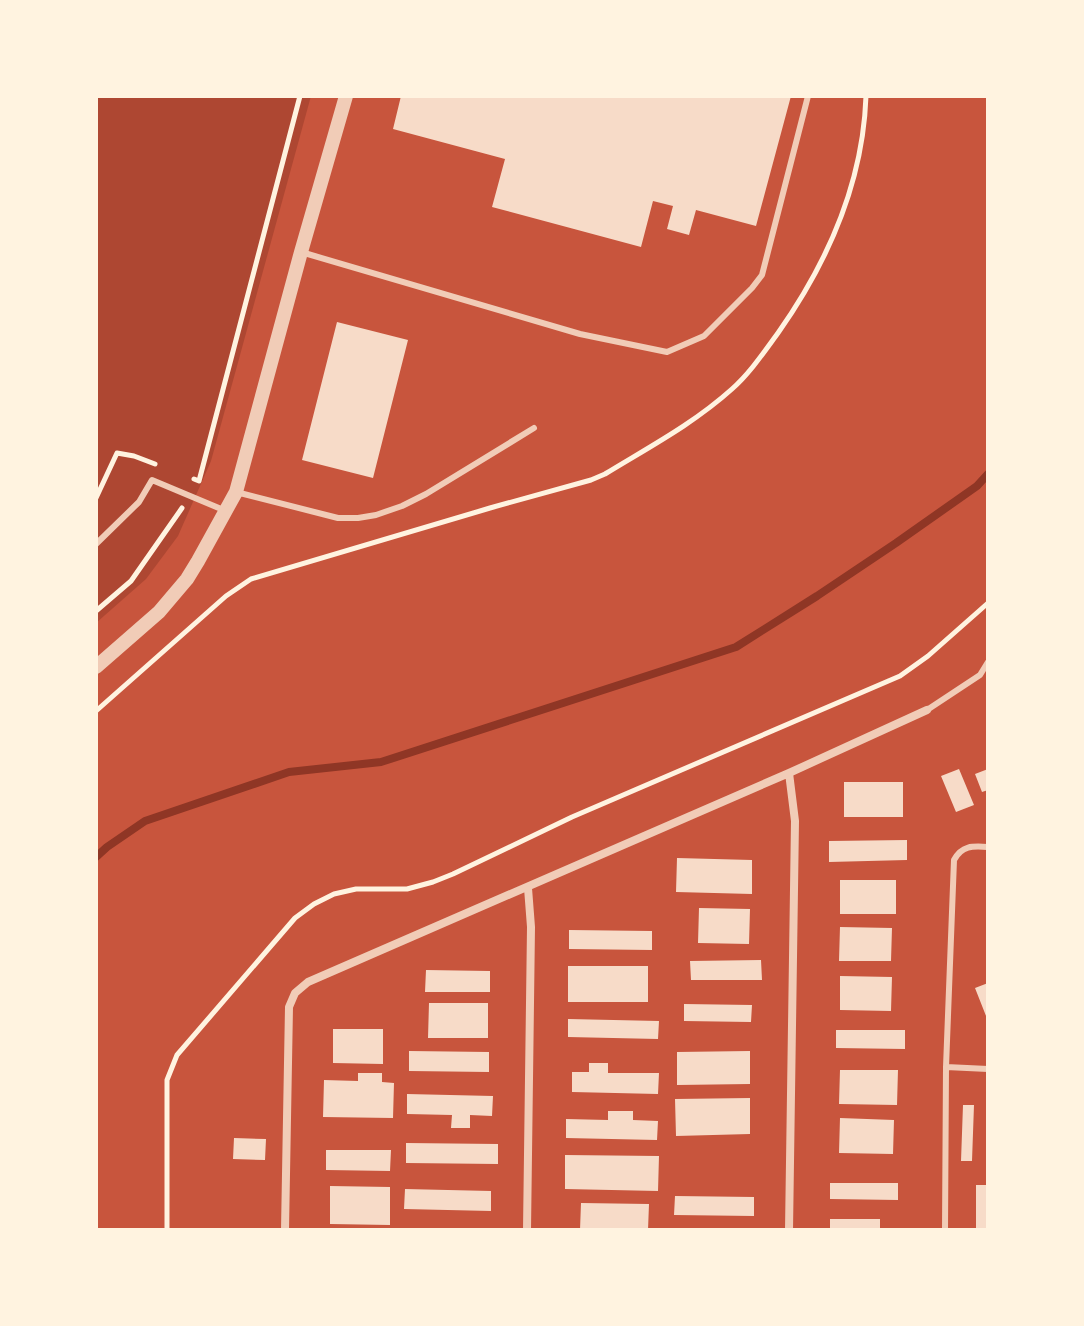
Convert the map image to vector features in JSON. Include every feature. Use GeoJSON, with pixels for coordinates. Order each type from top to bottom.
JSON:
{"type":"FeatureCollection","features":[{"type":"Feature","properties":{"kind":"street"},"geometry":{"type":"LineString","coordinates":[[96,667],[173,596],[198,561],[236,492],[346,96]]}},
{"type":"Feature","properties":{"kind":"street"},"geometry":{"type":"LineString","coordinates":[[285,1230],[289,1007],[295,993],[308,982],[528,888],[927,710]]}},
{"type":"Feature","properties":{"kind":"street"},"geometry":{"type":"LineString","coordinates":[[789,773],[795,821],[789,1230]]}},
{"type":"Feature","properties":{"kind":"street"},"geometry":{"type":"LineString","coordinates":[[527,1230],[531,927],[528,888]]}},
{"type":"Feature","properties":{"kind":"lane"},"geometry":{"type":"LineString","coordinates":[[301,252],[580,334],[667,352],[704,336],[762,275],[808,96]]}},
{"type":"Feature","properties":{"kind":"lane"},"geometry":{"type":"LineString","coordinates":[[236,492],[338,518],[376,515],[426,494],[534,428]]}},
{"type":"Feature","properties":{"kind":"lane"},"geometry":{"type":"LineString","coordinates":[[96,544],[139,502],[152,480],[226,511]]}},
{"type":"Feature","properties":{"kind":"lane"},"geometry":{"type":"LineString","coordinates":[[927,710],[980,675],[988,662]]}},
{"type":"Feature","properties":{"kind":"lane"},"geometry":{"type":"LineString","coordinates":[[945,1230],[946,1067],[954,860],[959,851],[969,846],[988,847]]}},
{"type":"Feature","properties":{"kind":"lane"},"geometry":{"type":"LineString","coordinates":[[946,1067],[988,1069]]}},
{"type":"Feature","properties":{"kind":"path"},"geometry":{"type":"LineString","coordinates":[[96,611],[131,581],[199,481],[300,96]]}},
{"type":"Feature","properties":{"kind":"path"},"geometry":{"type":"LineString","coordinates":[[96,711],[226,596],[251,579],[591,480],[658,443],[734,388],[794,310],[838,226],[857,170],[866,96]]}},
{"type":"Feature","properties":{"kind":"path"},"geometry":{"type":"LineString","coordinates":[[96,498],[117,453],[160,466]]}},
{"type":"Feature","properties":{"kind":"path"},"geometry":{"type":"LineString","coordinates":[[186,476],[199,481]]}},
{"type":"Feature","properties":{"kind":"path"},"geometry":{"type":"LineString","coordinates":[[167,1230],[167,1080],[177,1055],[295,918],[334,894],[356,889],[407,889],[443,878],[572,817],[900,676],[928,656],[988,603]]}},
{"type":"Feature","properties":{"kind":"shaded area"},"geometry":{"type":"Polygon","coordinates":[[[96,96],[311,96],[211,461],[178,536],[146,579],[96,623],[96,96]]]}},
{"type":"Feature","properties":{"kind":"building"},"geometry":{"type":"Polygon","coordinates":[[[401,96],[791,96],[756,226],[696,210],[689,235],[667,229],[673,206],[653,201],[641,247],[492,207],[505,159],[393,129],[401,96]]]}},
{"type":"Feature","properties":{"kind":"building"},"geometry":{"type":"Polygon","coordinates":[[[337,322],[408,340],[373,478],[302,460],[337,322]]]}},
{"type":"Feature","properties":{"kind":"building"},"geometry":{"type":"Polygon","coordinates":[[[959,769],[974,805],[956,812],[941,776],[959,769]]]}},
{"type":"Feature","properties":{"kind":"building"},"geometry":{"type":"Polygon","coordinates":[[[988,769],[988,790],[982,792],[975,774],[988,769]]]}},
{"type":"Feature","properties":{"kind":"building"},"geometry":{"type":"Polygon","coordinates":[[[844,782],[903,782],[903,817],[844,817],[844,782]]]}},
{"type":"Feature","properties":{"kind":"building"},"geometry":{"type":"Polygon","coordinates":[[[907,840],[907,860],[829,862],[829,841],[907,840]]]}},
{"type":"Feature","properties":{"kind":"building"},"geometry":{"type":"Polygon","coordinates":[[[677,858],[752,860],[752,894],[676,892],[677,858]]]}},
{"type":"Feature","properties":{"kind":"building"},"geometry":{"type":"Polygon","coordinates":[[[840,880],[896,880],[896,914],[840,914],[840,880]]]}},
{"type":"Feature","properties":{"kind":"building"},"geometry":{"type":"Polygon","coordinates":[[[699,908],[750,909],[749,944],[698,943],[699,908]]]}},
{"type":"Feature","properties":{"kind":"building"},"geometry":{"type":"Polygon","coordinates":[[[840,927],[892,928],[891,961],[839,961],[840,927]]]}},
{"type":"Feature","properties":{"kind":"building"},"geometry":{"type":"Polygon","coordinates":[[[569,930],[652,931],[652,950],[569,949],[569,930]]]}},
{"type":"Feature","properties":{"kind":"building"},"geometry":{"type":"Polygon","coordinates":[[[761,960],[762,980],[691,980],[690,961],[761,960]]]}},
{"type":"Feature","properties":{"kind":"building"},"geometry":{"type":"Polygon","coordinates":[[[568,966],[648,966],[648,1002],[568,1002],[568,966]]]}},
{"type":"Feature","properties":{"kind":"building"},"geometry":{"type":"Polygon","coordinates":[[[426,970],[490,971],[490,992],[425,992],[426,970]]]}},
{"type":"Feature","properties":{"kind":"building"},"geometry":{"type":"Polygon","coordinates":[[[840,976],[892,977],[891,1011],[840,1010],[840,976]]]}},
{"type":"Feature","properties":{"kind":"building"},"geometry":{"type":"Polygon","coordinates":[[[988,983],[988,1021],[975,988],[988,983]]]}},
{"type":"Feature","properties":{"kind":"building"},"geometry":{"type":"Polygon","coordinates":[[[429,1003],[488,1003],[488,1038],[428,1038],[429,1003]]]}},
{"type":"Feature","properties":{"kind":"building"},"geometry":{"type":"Polygon","coordinates":[[[684,1004],[752,1005],[751,1022],[684,1021],[684,1004]]]}},
{"type":"Feature","properties":{"kind":"building"},"geometry":{"type":"Polygon","coordinates":[[[568,1019],[659,1021],[658,1039],[568,1037],[568,1019]]]}},
{"type":"Feature","properties":{"kind":"building"},"geometry":{"type":"Polygon","coordinates":[[[333,1029],[383,1029],[383,1064],[333,1063],[333,1029]]]}},
{"type":"Feature","properties":{"kind":"building"},"geometry":{"type":"Polygon","coordinates":[[[836,1030],[905,1030],[905,1049],[836,1048],[836,1030]]]}},
{"type":"Feature","properties":{"kind":"building"},"geometry":{"type":"Polygon","coordinates":[[[409,1051],[489,1052],[489,1072],[409,1071],[409,1051]]]}},
{"type":"Feature","properties":{"kind":"building"},"geometry":{"type":"Polygon","coordinates":[[[750,1051],[750,1084],[677,1085],[677,1052],[750,1051]]]}},
{"type":"Feature","properties":{"kind":"building"},"geometry":{"type":"Polygon","coordinates":[[[589,1063],[608,1063],[608,1073],[659,1073],[658,1094],[572,1092],[572,1072],[589,1072],[589,1063]]]}},
{"type":"Feature","properties":{"kind":"building"},"geometry":{"type":"Polygon","coordinates":[[[840,1070],[898,1070],[897,1105],[839,1104],[840,1070]]]}},
{"type":"Feature","properties":{"kind":"building"},"geometry":{"type":"Polygon","coordinates":[[[358,1073],[382,1073],[382,1082],[394,1083],[393,1118],[323,1117],[324,1080],[358,1081],[358,1073]]]}},
{"type":"Feature","properties":{"kind":"building"},"geometry":{"type":"Polygon","coordinates":[[[407,1094],[493,1096],[492,1116],[470,1115],[470,1128],[451,1128],[452,1115],[407,1114],[407,1094]]]}},
{"type":"Feature","properties":{"kind":"building"},"geometry":{"type":"Polygon","coordinates":[[[750,1098],[750,1134],[676,1136],[675,1099],[750,1098]]]}},
{"type":"Feature","properties":{"kind":"building"},"geometry":{"type":"Polygon","coordinates":[[[963,1105],[974,1105],[972,1161],[961,1161],[963,1105]]]}},
{"type":"Feature","properties":{"kind":"building"},"geometry":{"type":"Polygon","coordinates":[[[608,1111],[633,1111],[633,1120],[658,1121],[657,1140],[566,1138],[566,1119],[608,1120],[608,1111]]]}},
{"type":"Feature","properties":{"kind":"building"},"geometry":{"type":"Polygon","coordinates":[[[840,1118],[894,1120],[893,1154],[839,1153],[840,1118]]]}},
{"type":"Feature","properties":{"kind":"building"},"geometry":{"type":"Polygon","coordinates":[[[234,1138],[266,1139],[265,1160],[233,1159],[234,1138]]]}},
{"type":"Feature","properties":{"kind":"building"},"geometry":{"type":"Polygon","coordinates":[[[406,1143],[498,1144],[498,1164],[406,1163],[406,1143]]]}},
{"type":"Feature","properties":{"kind":"building"},"geometry":{"type":"Polygon","coordinates":[[[326,1150],[391,1150],[390,1171],[326,1170],[326,1150]]]}},
{"type":"Feature","properties":{"kind":"building"},"geometry":{"type":"Polygon","coordinates":[[[565,1155],[659,1156],[658,1191],[565,1189],[565,1155]]]}},
{"type":"Feature","properties":{"kind":"building"},"geometry":{"type":"Polygon","coordinates":[[[830,1183],[898,1183],[898,1200],[830,1199],[830,1183]]]}},
{"type":"Feature","properties":{"kind":"building"},"geometry":{"type":"Polygon","coordinates":[[[976,1185],[988,1185],[988,1229],[976,1229],[976,1185]]]}},
{"type":"Feature","properties":{"kind":"building"},"geometry":{"type":"Polygon","coordinates":[[[330,1186],[390,1187],[390,1225],[330,1224],[330,1186]]]}},
{"type":"Feature","properties":{"kind":"building"},"geometry":{"type":"Polygon","coordinates":[[[405,1189],[491,1191],[491,1211],[404,1209],[405,1189]]]}},
{"type":"Feature","properties":{"kind":"building"},"geometry":{"type":"Polygon","coordinates":[[[675,1196],[754,1197],[754,1216],[674,1215],[675,1196]]]}},
{"type":"Feature","properties":{"kind":"building"},"geometry":{"type":"Polygon","coordinates":[[[581,1203],[649,1204],[648,1230],[580,1230],[581,1203]]]}},
{"type":"Feature","properties":{"kind":"building"},"geometry":{"type":"Polygon","coordinates":[[[830,1219],[880,1219],[880,1230],[830,1230],[830,1219]]]}},
{"type":"Feature","properties":{"kind":"waterway"},"geometry":{"type":"LineString","coordinates":[[96,857],[145,821],[289,772],[381,762],[736,647],[896,543],[977,486],[988,474]]}}]}
